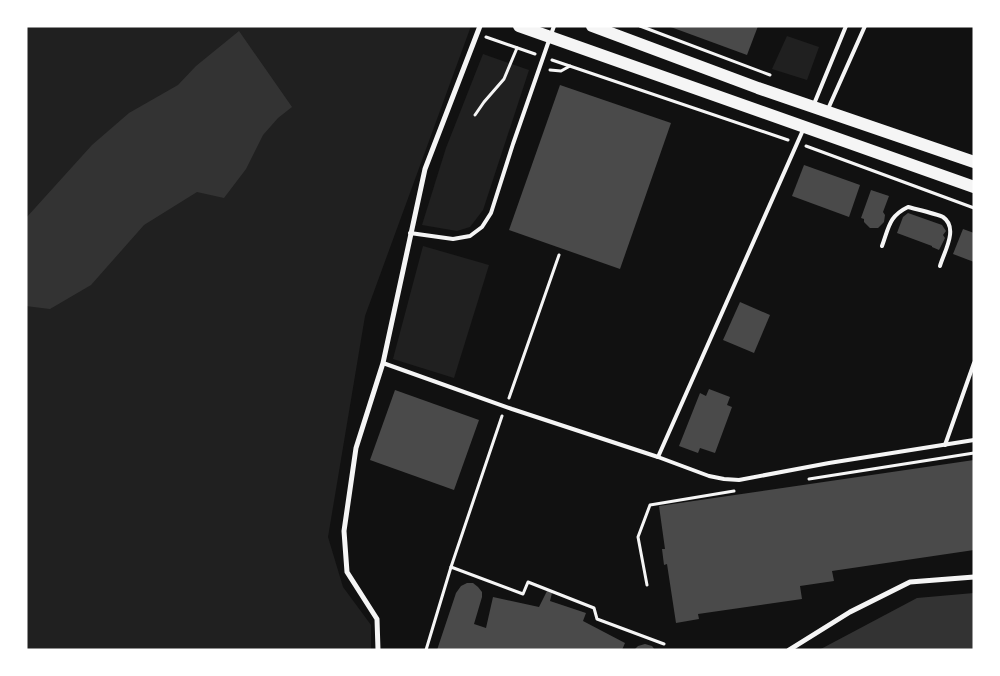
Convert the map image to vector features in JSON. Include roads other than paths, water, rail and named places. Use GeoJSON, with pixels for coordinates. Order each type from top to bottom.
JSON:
{"type":"FeatureCollection","features":[{"type":"Feature","properties":{"kind":"main road"},"geometry":{"type":"LineString","coordinates":[[519,26],[974,187]]}},
{"type":"Feature","properties":{"kind":"main road"},"geometry":{"type":"LineString","coordinates":[[592,26],[758,88],[974,162]]}},
{"type":"Feature","properties":{"kind":"street"},"geometry":{"type":"LineString","coordinates":[[378,650],[378,619],[347,572],[344,531],[356,448],[384,362],[425,169],[480,26]]}},
{"type":"Feature","properties":{"kind":"street"},"geometry":{"type":"LineString","coordinates":[[789,650],[850,612],[910,582],[974,576]]}},
{"type":"Feature","properties":{"kind":"lane"},"geometry":{"type":"LineString","coordinates":[[410,234],[453,239],[470,236],[482,227],[491,213],[554,26]]}},
{"type":"Feature","properties":{"kind":"lane"},"geometry":{"type":"LineString","coordinates":[[813,106],[846,26]]}},
{"type":"Feature","properties":{"kind":"lane"},"geometry":{"type":"LineString","coordinates":[[827,111],[865,26]]}},
{"type":"Feature","properties":{"kind":"lane"},"geometry":{"type":"LineString","coordinates":[[658,457],[805,127]]}},
{"type":"Feature","properties":{"kind":"lane"},"geometry":{"type":"LineString","coordinates":[[882,246],[893,216],[908,207],[943,217],[950,227],[950,237],[940,266]]}},
{"type":"Feature","properties":{"kind":"lane"},"geometry":{"type":"LineString","coordinates":[[384,362],[506,407],[658,457],[709,476],[724,479],[739,480],[829,463],[974,440]]}},
{"type":"Feature","properties":{"kind":"lane"},"geometry":{"type":"LineString","coordinates":[[945,445],[974,363]]}}]}
